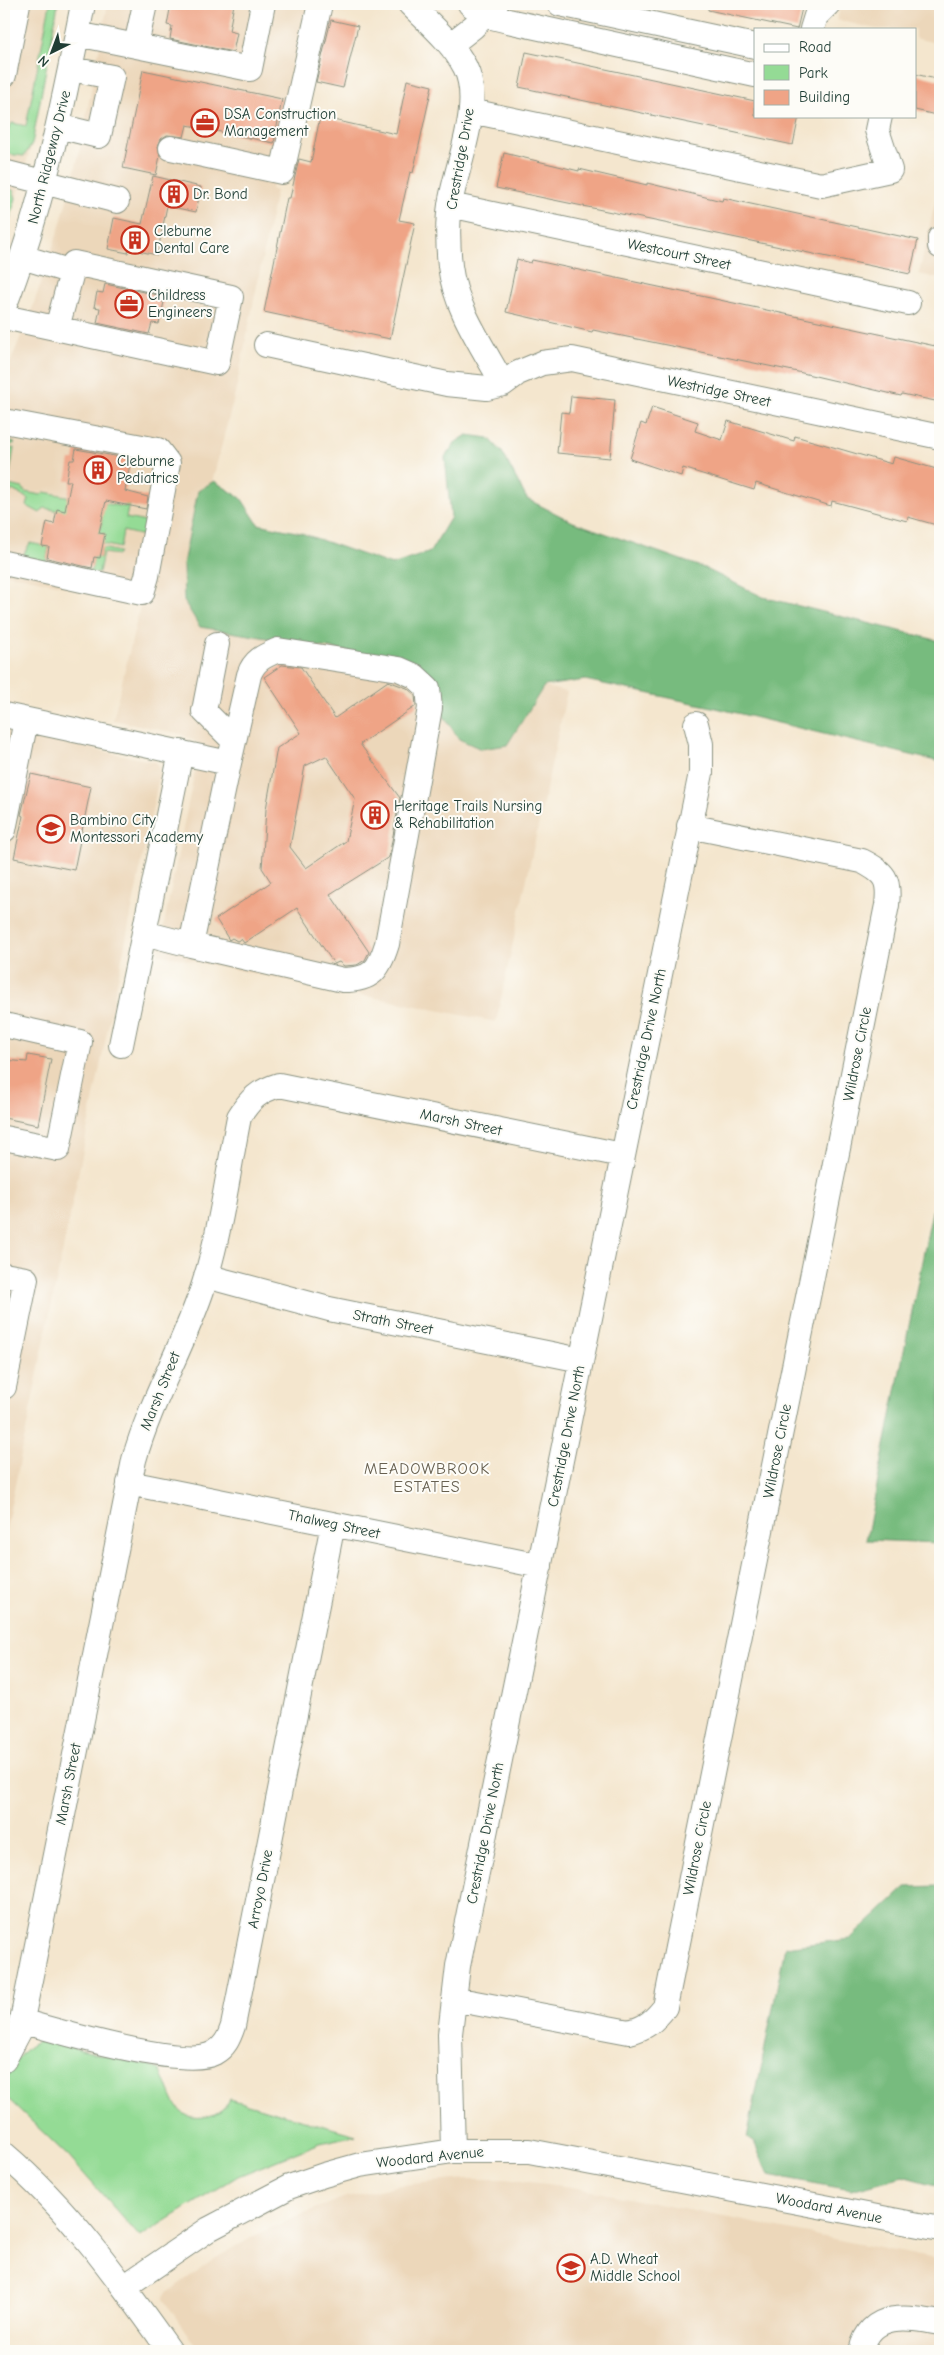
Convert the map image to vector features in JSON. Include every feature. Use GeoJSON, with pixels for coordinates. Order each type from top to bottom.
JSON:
{"type":"FeatureCollection","features":[{"type":"Feature","properties":{"kind":"street"},"geometry":{"type":"LineString","coordinates":[[4,75],[18,4]]}},
{"type":"Feature","properties":{"kind":"street","name":"North Ridgeway Drive"},"geometry":{"type":"LineString","coordinates":[[4,307],[14,266],[45,182],[83,4]]}},
{"type":"Feature","properties":{"kind":"street"},"geometry":{"type":"LineString","coordinates":[[136,46],[145,4]]}},
{"type":"Feature","properties":{"kind":"street"},"geometry":{"type":"LineString","coordinates":[[78,34],[250,69],[263,4]]}},
{"type":"Feature","properties":{"kind":"street"},"geometry":{"type":"LineString","coordinates":[[171,148],[282,172],[320,4]]}},
{"type":"Feature","properties":{"kind":"street","name":"Crestridge Drive"},"geometry":{"type":"LineString","coordinates":[[410,4],[450,44],[465,68],[470,82],[470,111],[450,206],[448,237],[450,268],[460,303],[502,384]]}},
{"type":"Feature","properties":{"kind":"street"},"geometry":{"type":"LineString","coordinates":[[560,4],[754,46]]}},
{"type":"Feature","properties":{"kind":"street"},"geometry":{"type":"LineString","coordinates":[[812,28],[816,16],[828,4]]}},
{"type":"Feature","properties":{"kind":"street"},"geometry":{"type":"LineString","coordinates":[[450,44],[483,7],[754,75]]}},
{"type":"Feature","properties":{"kind":"street"},"geometry":{"type":"LineString","coordinates":[[58,126],[99,136],[112,77],[70,69]]}},
{"type":"Feature","properties":{"kind":"street"},"geometry":{"type":"LineString","coordinates":[[470,111],[821,185],[890,170],[877,130],[880,118]]}},
{"type":"Feature","properties":{"kind":"street"},"geometry":{"type":"LineString","coordinates":[[4,172],[117,201]]}},
{"type":"Feature","properties":{"kind":"street","name":"Westcourt Street"},"geometry":{"type":"LineString","coordinates":[[450,206],[908,303]]}},
{"type":"Feature","properties":{"kind":"street"},"geometry":{"type":"LineString","coordinates":[[940,238],[940,246]]}},
{"type":"Feature","properties":{"kind":"street"},"geometry":{"type":"LineString","coordinates":[[4,317],[217,364],[231,297],[74,263],[57,328]]}},
{"type":"Feature","properties":{"kind":"street"},"geometry":{"type":"LineString","coordinates":[[14,266],[72,272]]}},
{"type":"Feature","properties":{"kind":"street"},"geometry":{"type":"LineString","coordinates":[[266,345],[447,384],[487,388],[502,384]]}},
{"type":"Feature","properties":{"kind":"street","name":"Westridge Street"},"geometry":{"type":"LineString","coordinates":[[502,384],[518,373],[542,363],[572,359],[940,437]]}},
{"type":"Feature","properties":{"kind":"street"},"geometry":{"type":"LineString","coordinates":[[4,421],[158,450],[168,463],[142,594],[4,562]]}},
{"type":"Feature","properties":{"kind":"street"},"geometry":{"type":"LineString","coordinates":[[217,644],[204,711],[231,752]]}},
{"type":"Feature","properties":{"kind":"street"},"geometry":{"type":"LineString","coordinates":[[144,933],[191,945],[343,980],[358,980],[371,974],[381,962],[386,944],[430,708],[428,688],[415,676],[399,669],[278,650],[252,665],[231,752],[191,945]]}},
{"type":"Feature","properties":{"kind":"street"},"geometry":{"type":"LineString","coordinates":[[4,830],[15,717],[181,752],[231,752]]}},
{"type":"Feature","properties":{"kind":"street","name":"Crestridge Drive North"},"geometry":{"type":"LineString","coordinates":[[453,2151],[450,2034],[458,1966],[701,773],[701,744],[696,724]]}},
{"type":"Feature","properties":{"kind":"street"},"geometry":{"type":"LineString","coordinates":[[121,1045],[181,752]]}},
{"type":"Feature","properties":{"kind":"street","name":"Wildrose Circle"},"geometry":{"type":"LineString","coordinates":[[454,2000],[629,2032],[643,2029],[655,2020],[665,2007],[875,964],[889,887],[881,871],[862,861],[689,826]]}},
{"type":"Feature","properties":{"kind":"street"},"geometry":{"type":"LineString","coordinates":[[4,1025],[80,1042],[58,1149],[4,1138]]}},
{"type":"Feature","properties":{"kind":"street","name":"Marsh Street"},"geometry":{"type":"LineString","coordinates":[[4,2060],[20,2030],[129,1483],[141,1434],[194,1310],[206,1276],[239,1117],[248,1102],[262,1090],[279,1085],[622,1155]]}},
{"type":"Feature","properties":{"kind":"street"},"geometry":{"type":"LineString","coordinates":[[4,1274],[26,1279],[4,1387]]}},
{"type":"Feature","properties":{"kind":"street","name":"Strath Street"},"geometry":{"type":"LineString","coordinates":[[206,1276],[329,1310],[581,1360]]}},
{"type":"Feature","properties":{"kind":"street","name":"Thalweg Street"},"geometry":{"type":"LineString","coordinates":[[129,1483],[540,1566]]}},
{"type":"Feature","properties":{"kind":"street","name":"Arroyo Drive"},"geometry":{"type":"LineString","coordinates":[[21,2022],[63,2033],[186,2057],[212,2054],[226,2043],[233,2026],[333,1524]]}},
{"type":"Feature","properties":{"kind":"street","name":"Woodard Avenue"},"geometry":{"type":"LineString","coordinates":[[124,2287],[209,2229],[289,2187],[360,2165],[453,2151],[529,2151],[940,2229]]}},
{"type":"Feature","properties":{"kind":"street"},"geometry":{"type":"LineString","coordinates":[[4,2154],[52,2199],[124,2287],[170,2351]]}},
{"type":"Feature","properties":{"kind":"street"},"geometry":{"type":"LineString","coordinates":[[861,2351],[870,2331],[884,2321],[901,2317],[940,2323]]}},
{"type":"Feature","properties":{"kind":"shaded area"},"geometry":{"type":"Polygon","coordinates":[[[4,4],[59,4],[31,147],[4,241],[4,4]]]}},
{"type":"Feature","properties":{"kind":"shaded area"},"geometry":{"type":"Polygon","coordinates":[[[108,4],[313,4],[271,189],[276,191],[235,394],[181,601],[567,692],[496,1022],[158,954],[200,744],[181,734],[113,720],[141,602],[4,573],[4,378],[33,306],[60,226],[78,158],[108,4]]]}},
{"type":"Feature","properties":{"kind":"shaded area"},"geometry":{"type":"Polygon","coordinates":[[[841,4],[940,4],[940,44],[916,38],[916,28],[872,28],[837,20],[841,4]]]}},
{"type":"Feature","properties":{"kind":"shaded area"},"geometry":{"type":"Polygon","coordinates":[[[940,180],[940,279],[919,274],[940,180]]]}},
{"type":"Feature","properties":{"kind":"shaded area"},"geometry":{"type":"Polygon","coordinates":[[[4,731],[156,762],[160,772],[4,1539],[4,731]]]}},
{"type":"Feature","properties":{"kind":"shaded area","name":"A.D. Wheat Middle School"},"geometry":{"type":"Polygon","coordinates":[[[467,2179],[504,2179],[572,2187],[940,2260],[940,2351],[199,2351],[164,2300],[165,2294],[216,2258],[258,2234],[317,2208],[343,2198],[401,2185],[467,2179]]]}},
{"type":"Feature","properties":{"kind":"green space"},"geometry":{"type":"Polygon","coordinates":[[[50,4],[58,4],[32,144],[24,156],[7,154],[4,150],[5,135],[12,123],[26,126],[50,4]]]}},
{"type":"Feature","properties":{"kind":"green space"},"geometry":{"type":"Polygon","coordinates":[[[4,188],[13,190],[16,198],[4,239],[4,209],[7,198],[4,197],[4,188]]]}},
{"type":"Feature","properties":{"kind":"green space"},"geometry":{"type":"Polygon","coordinates":[[[467,435],[489,438],[502,452],[527,499],[573,522],[704,568],[763,597],[940,641],[940,762],[712,707],[585,680],[544,686],[507,745],[481,749],[459,739],[441,712],[439,688],[365,654],[200,627],[184,601],[183,564],[198,491],[214,481],[241,498],[258,524],[301,533],[392,565],[430,552],[451,517],[445,457],[456,442],[467,435]]]}},
{"type":"Feature","properties":{"kind":"green space"},"geometry":{"type":"Polygon","coordinates":[[[4,440],[15,443],[8,447],[8,449],[14,448],[8,485],[23,488],[25,492],[41,495],[44,492],[125,507],[128,493],[131,494],[126,518],[146,522],[144,536],[123,531],[120,548],[102,544],[105,534],[99,533],[102,519],[44,508],[40,513],[27,506],[29,499],[12,490],[8,496],[4,494],[4,440]]]}},
{"type":"Feature","properties":{"kind":"green space"},"geometry":{"type":"Polygon","coordinates":[[[30,543],[49,547],[46,562],[91,571],[94,557],[100,558],[102,548],[119,552],[118,555],[103,553],[99,572],[95,574],[21,559],[30,543]]]}},
{"type":"Feature","properties":{"kind":"green space"},"geometry":{"type":"Polygon","coordinates":[[[940,1172],[940,1543],[866,1540],[940,1172]]]}},
{"type":"Feature","properties":{"kind":"green space"},"geometry":{"type":"Polygon","coordinates":[[[940,1886],[940,2186],[903,2176],[851,2190],[769,2175],[754,2143],[747,2138],[785,1947],[850,1939],[906,1887],[940,1886]]]}},
{"type":"Feature","properties":{"kind":"green space"},"geometry":{"type":"Polygon","coordinates":[[[43,2041],[160,2070],[171,2097],[181,2111],[188,2116],[197,2118],[212,2115],[224,2108],[230,2099],[356,2135],[320,2143],[238,2176],[140,2237],[69,2157],[4,2095],[7,2079],[21,2054],[35,2043],[43,2041]]]}},
{"type":"Feature","properties":{"kind":"building"},"geometry":{"type":"Polygon","coordinates":[[[171,4],[234,4],[229,31],[237,33],[233,52],[170,39],[172,26],[167,25],[171,4]]]}},
{"type":"Feature","properties":{"kind":"building"},"geometry":{"type":"Polygon","coordinates":[[[708,4],[803,4],[797,28],[708,10],[708,4]]]}},
{"type":"Feature","properties":{"kind":"building"},"geometry":{"type":"Polygon","coordinates":[[[331,20],[358,26],[343,88],[316,82],[331,20]]]}},
{"type":"Feature","properties":{"kind":"building"},"geometry":{"type":"Polygon","coordinates":[[[526,52],[754,101],[754,118],[799,118],[793,145],[519,87],[526,52]]]}},
{"type":"Feature","properties":{"kind":"building","name":"DSA Construction Management"},"geometry":{"type":"Polygon","coordinates":[[[143,70],[282,99],[274,143],[187,125],[184,137],[167,135],[161,139],[158,146],[160,156],[156,175],[123,168],[143,70]]]}},
{"type":"Feature","properties":{"kind":"building"},"geometry":{"type":"Polygon","coordinates":[[[916,74],[940,80],[940,116],[916,110],[916,74]]]}},
{"type":"Feature","properties":{"kind":"building"},"geometry":{"type":"Polygon","coordinates":[[[407,80],[432,86],[413,173],[410,172],[399,220],[415,223],[390,339],[264,312],[287,198],[290,198],[299,159],[311,162],[320,117],[396,134],[407,80]]]}},
{"type":"Feature","properties":{"kind":"building"},"geometry":{"type":"Polygon","coordinates":[[[504,153],[579,171],[579,169],[647,185],[647,183],[722,201],[723,198],[918,240],[910,274],[496,188],[504,153]]]}},
{"type":"Feature","properties":{"kind":"building"},"geometry":{"type":"Polygon","coordinates":[[[153,176],[201,187],[196,212],[167,206],[157,255],[129,249],[128,253],[108,249],[114,218],[142,224],[153,176]]]}},
{"type":"Feature","properties":{"kind":"building"},"geometry":{"type":"Polygon","coordinates":[[[517,259],[531,263],[532,260],[940,347],[940,402],[902,394],[901,396],[798,372],[593,330],[592,332],[506,312],[517,259]]]}},
{"type":"Feature","properties":{"kind":"building","name":"Childress Engineers"},"geometry":{"type":"Polygon","coordinates":[[[105,284],[158,295],[157,300],[164,302],[159,324],[152,323],[149,334],[97,323],[100,308],[94,307],[97,292],[103,293],[105,284]]]}},
{"type":"Feature","properties":{"kind":"building"},"geometry":{"type":"Polygon","coordinates":[[[571,396],[615,400],[610,458],[557,453],[561,412],[569,413],[571,396]]]}},
{"type":"Feature","properties":{"kind":"building"},"geometry":{"type":"Polygon","coordinates":[[[652,407],[698,422],[695,431],[722,440],[728,421],[794,441],[795,436],[892,464],[894,457],[940,470],[940,526],[908,517],[907,521],[832,501],[831,506],[756,483],[754,490],[683,468],[681,476],[630,459],[641,423],[646,425],[652,407]]]}},
{"type":"Feature","properties":{"kind":"building"},"geometry":{"type":"Polygon","coordinates":[[[76,449],[131,459],[125,491],[148,497],[146,509],[106,501],[99,533],[105,534],[100,558],[94,557],[92,568],[47,558],[49,547],[42,546],[47,522],[54,524],[57,509],[65,511],[71,481],[66,481],[70,460],[74,460],[76,449]]]}},
{"type":"Feature","properties":{"kind":"building","name":"Heritage Trails Nursing & Rehabilitation"},"geometry":{"type":"Polygon","coordinates":[[[282,665],[301,667],[335,718],[388,681],[407,688],[415,695],[416,706],[360,744],[400,798],[389,857],[330,894],[369,952],[365,960],[357,965],[344,966],[339,962],[334,964],[297,908],[244,943],[241,939],[237,941],[232,938],[229,940],[216,919],[271,882],[262,868],[266,809],[277,748],[301,733],[264,677],[282,665]],[[326,756],[305,766],[290,847],[306,868],[346,841],[355,799],[326,756]]]}},
{"type":"Feature","properties":{"kind":"building","name":"Bambino City Montessori Academy"},"geometry":{"type":"Polygon","coordinates":[[[31,774],[91,787],[74,870],[14,858],[23,816],[21,815],[31,774]]]}},
{"type":"Feature","properties":{"kind":"building"},"geometry":{"type":"Polygon","coordinates":[[[28,1055],[51,1059],[38,1125],[4,1118],[4,1060],[27,1062],[28,1055]]]}},
{"type":"Feature","properties":{"kind":"place","name":"DSA Construction Management"},"geometry":{"type":"Point","coordinates":[205,123]}},
{"type":"Feature","properties":{"kind":"place","name":"Dr. Bond"},"geometry":{"type":"Point","coordinates":[174,194]}},
{"type":"Feature","properties":{"kind":"place","name":"Cleburne Dental Care"},"geometry":{"type":"Point","coordinates":[135,240]}},
{"type":"Feature","properties":{"kind":"place","name":"Childress Engineers"},"geometry":{"type":"Point","coordinates":[129,304]}},
{"type":"Feature","properties":{"kind":"place","name":"Cleburne Pediatrics"},"geometry":{"type":"Point","coordinates":[98,470]}},
{"type":"Feature","properties":{"kind":"place","name":"Heritage Trails Nursing & Rehabilitation"},"geometry":{"type":"Point","coordinates":[375,815]}},
{"type":"Feature","properties":{"kind":"place","name":"Bambino City Montessori Academy"},"geometry":{"type":"Point","coordinates":[51,829]}},
{"type":"Feature","properties":{"kind":"place","name":"A.D. Wheat Middle School"},"geometry":{"type":"Point","coordinates":[571,2268]}},
{"type":"Feature","properties":{"kind":"district","name":"MEADOWBROOK ESTATES"},"geometry":{"type":"Point","coordinates":[427,1477]}}]}
